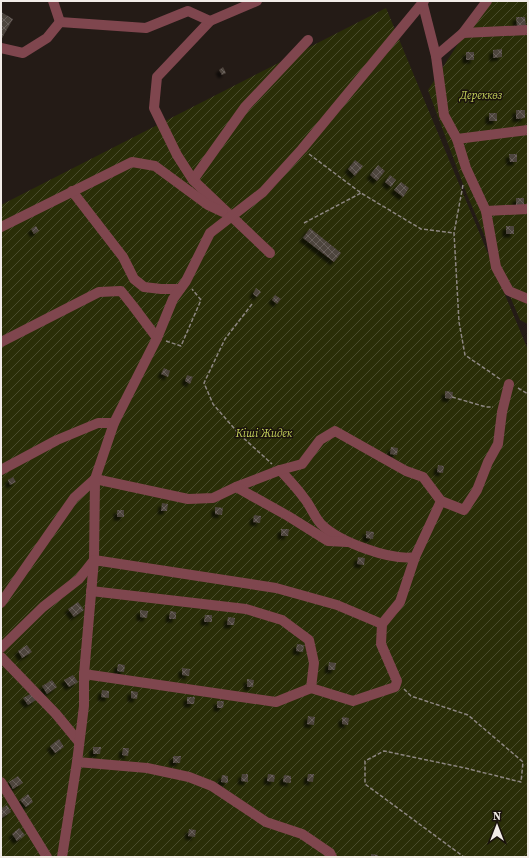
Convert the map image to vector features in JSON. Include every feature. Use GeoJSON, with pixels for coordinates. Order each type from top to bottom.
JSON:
{"type":"FeatureCollection","features":[{"type":"Feature","properties":{"kind":"street"},"geometry":{"type":"LineString","coordinates":[[53,1],[60,22]]}},
{"type":"Feature","properties":{"kind":"street"},"geometry":{"type":"LineString","coordinates":[[257,1],[210,21],[157,76],[154,108],[177,155],[193,180],[270,252]]}},
{"type":"Feature","properties":{"kind":"street"},"geometry":{"type":"LineString","coordinates":[[422,1],[436,56],[444,115],[458,139],[466,168],[486,211],[496,267],[508,291],[528,299]]}},
{"type":"Feature","properties":{"kind":"street"},"geometry":{"type":"LineString","coordinates":[[62,857],[84,706],[84,674],[94,560],[95,479],[114,424],[157,338],[173,299],[183,285],[210,233],[263,192],[302,149],[422,1]]}},
{"type":"Feature","properties":{"kind":"street"},"geometry":{"type":"LineString","coordinates":[[436,56],[463,33],[487,1]]}},
{"type":"Feature","properties":{"kind":"street"},"geometry":{"type":"LineString","coordinates":[[60,22],[146,28],[188,11],[210,21]]}},
{"type":"Feature","properties":{"kind":"street"},"geometry":{"type":"LineString","coordinates":[[1,48],[23,53],[47,38],[60,22]]}},
{"type":"Feature","properties":{"kind":"street"},"geometry":{"type":"LineString","coordinates":[[463,33],[528,30]]}},
{"type":"Feature","properties":{"kind":"street"},"geometry":{"type":"LineString","coordinates":[[193,180],[245,108],[308,40]]}},
{"type":"Feature","properties":{"kind":"street"},"geometry":{"type":"LineString","coordinates":[[458,139],[528,130]]}},
{"type":"Feature","properties":{"kind":"street"},"geometry":{"type":"LineString","coordinates":[[1,228],[132,162],[155,166],[208,205],[232,216]]}},
{"type":"Feature","properties":{"kind":"street"},"geometry":{"type":"LineString","coordinates":[[72,191],[123,257],[134,280],[144,287],[161,289],[183,285]]}},
{"type":"Feature","properties":{"kind":"street"},"geometry":{"type":"LineString","coordinates":[[486,211],[528,209]]}},
{"type":"Feature","properties":{"kind":"street"},"geometry":{"type":"LineString","coordinates":[[1,342],[99,292],[121,291],[157,338]]}},
{"type":"Feature","properties":{"kind":"street"},"geometry":{"type":"LineString","coordinates":[[95,479],[188,499],[213,498],[236,487],[280,470],[302,464],[320,440],[335,431],[406,471],[424,477],[441,501],[464,510],[477,490],[488,462],[498,444],[503,407],[509,384]]}},
{"type":"Feature","properties":{"kind":"street"},"geometry":{"type":"LineString","coordinates":[[1,470],[56,440],[98,423],[114,424]]}},
{"type":"Feature","properties":{"kind":"street"},"geometry":{"type":"LineString","coordinates":[[280,470],[305,498],[321,524],[348,542]]}},
{"type":"Feature","properties":{"kind":"street"},"geometry":{"type":"LineString","coordinates":[[2,599],[74,498],[95,479]]}},
{"type":"Feature","properties":{"kind":"street"},"geometry":{"type":"LineString","coordinates":[[236,487],[288,516],[328,541],[348,542],[385,554],[406,558],[415,557]]}},
{"type":"Feature","properties":{"kind":"street"},"geometry":{"type":"LineString","coordinates":[[84,674],[276,702],[311,688],[353,701],[396,687],[397,682],[381,644],[382,624],[400,602],[415,557],[441,501]]}},
{"type":"Feature","properties":{"kind":"street"},"geometry":{"type":"LineString","coordinates":[[94,560],[276,588],[337,605],[382,624]]}},
{"type":"Feature","properties":{"kind":"street"},"geometry":{"type":"LineString","coordinates":[[1,648],[43,607],[79,579],[94,560]]}},
{"type":"Feature","properties":{"kind":"street"},"geometry":{"type":"LineString","coordinates":[[91,591],[246,609],[282,620],[309,640],[314,663],[311,688]]}},
{"type":"Feature","properties":{"kind":"street"},"geometry":{"type":"LineString","coordinates":[[1,657],[56,714],[79,742]]}},
{"type":"Feature","properties":{"kind":"street"},"geometry":{"type":"LineString","coordinates":[[77,762],[147,768],[189,777],[212,786],[266,822],[302,834],[330,853],[332,857]]}},
{"type":"Feature","properties":{"kind":"street"},"geometry":{"type":"LineString","coordinates":[[1,782],[47,857]]}},
{"type":"Feature","properties":{"kind":"path"},"geometry":{"type":"LineString","coordinates":[[302,149],[361,193],[421,229],[454,233]]}},
{"type":"Feature","properties":{"kind":"path"},"geometry":{"type":"LineString","coordinates":[[466,168],[454,233],[459,322],[465,355],[509,384],[528,394]]}},
{"type":"Feature","properties":{"kind":"path"},"geometry":{"type":"LineString","coordinates":[[304,223],[361,193]]}},
{"type":"Feature","properties":{"kind":"path"},"geometry":{"type":"LineString","coordinates":[[157,338],[181,346],[201,300],[183,285]]}},
{"type":"Feature","properties":{"kind":"path"},"geometry":{"type":"LineString","coordinates":[[252,304],[225,339],[204,383],[214,404],[239,434],[280,470]]}},
{"type":"Feature","properties":{"kind":"path"},"geometry":{"type":"LineString","coordinates":[[452,397],[486,407],[503,407]]}},
{"type":"Feature","properties":{"kind":"path"},"geometry":{"type":"LineString","coordinates":[[397,682],[411,696],[468,715],[523,762],[521,782],[465,768],[384,752],[365,761],[365,784],[464,857]]}},
{"type":"Feature","properties":{"kind":"green space","name":"Дереккөз"},"geometry":{"type":"Polygon","coordinates":[[[486,1],[528,1],[528,324],[520,320],[466,192],[428,90],[486,1]]]}},
{"type":"Feature","properties":{"kind":"green space","name":"Кіші Жидек"},"geometry":{"type":"Polygon","coordinates":[[[386,8],[528,350],[528,857],[1,857],[1,205],[386,8]]]}},
{"type":"Feature","properties":{"kind":"building"},"geometry":{"type":"Polygon","coordinates":[[[1,12],[13,19],[2,38],[1,37],[1,12]]]}},
{"type":"Feature","properties":{"kind":"building"},"geometry":{"type":"Polygon","coordinates":[[[516,17],[525,17],[526,26],[517,26],[516,17]]]}},
{"type":"Feature","properties":{"kind":"building"},"geometry":{"type":"Polygon","coordinates":[[[502,49],[502,57],[493,58],[493,50],[502,49]]]}},
{"type":"Feature","properties":{"kind":"building"},"geometry":{"type":"Polygon","coordinates":[[[466,52],[474,52],[474,60],[466,60],[466,52]]]}},
{"type":"Feature","properties":{"kind":"building"},"geometry":{"type":"Polygon","coordinates":[[[223,67],[226,73],[222,75],[219,70],[223,67]]]}},
{"type":"Feature","properties":{"kind":"building"},"geometry":{"type":"Polygon","coordinates":[[[516,110],[525,110],[525,118],[516,119],[516,110]]]}},
{"type":"Feature","properties":{"kind":"building"},"geometry":{"type":"Polygon","coordinates":[[[489,113],[497,113],[497,121],[489,121],[489,113]]]}},
{"type":"Feature","properties":{"kind":"building"},"geometry":{"type":"Polygon","coordinates":[[[509,154],[517,154],[517,162],[510,162],[509,154]]]}},
{"type":"Feature","properties":{"kind":"building"},"geometry":{"type":"Polygon","coordinates":[[[355,160],[363,166],[355,176],[348,169],[355,160]]]}},
{"type":"Feature","properties":{"kind":"building"},"geometry":{"type":"Polygon","coordinates":[[[378,165],[385,171],[377,181],[370,175],[378,165]]]}},
{"type":"Feature","properties":{"kind":"building"},"geometry":{"type":"Polygon","coordinates":[[[390,175],[396,180],[391,187],[385,182],[390,175]]]}},
{"type":"Feature","properties":{"kind":"building"},"geometry":{"type":"Polygon","coordinates":[[[401,182],[409,188],[403,197],[394,190],[401,182]]]}},
{"type":"Feature","properties":{"kind":"building"},"geometry":{"type":"Polygon","coordinates":[[[516,198],[524,198],[524,206],[516,206],[516,198]]]}},
{"type":"Feature","properties":{"kind":"building"},"geometry":{"type":"Polygon","coordinates":[[[36,226],[39,231],[34,234],[31,229],[36,226]]]}},
{"type":"Feature","properties":{"kind":"building"},"geometry":{"type":"Polygon","coordinates":[[[506,226],[514,226],[514,234],[506,234],[506,226]]]}},
{"type":"Feature","properties":{"kind":"building"},"geometry":{"type":"Polygon","coordinates":[[[310,228],[341,253],[334,262],[303,238],[310,228]]]}},
{"type":"Feature","properties":{"kind":"building"},"geometry":{"type":"Polygon","coordinates":[[[256,288],[261,292],[257,297],[253,294],[256,288]]]}},
{"type":"Feature","properties":{"kind":"building"},"geometry":{"type":"Polygon","coordinates":[[[275,295],[281,299],[277,304],[272,300],[275,295]]]}},
{"type":"Feature","properties":{"kind":"building"},"geometry":{"type":"Polygon","coordinates":[[[164,368],[170,371],[168,377],[161,374],[164,368]]]}},
{"type":"Feature","properties":{"kind":"building"},"geometry":{"type":"Polygon","coordinates":[[[187,375],[193,377],[190,384],[185,381],[187,375]]]}},
{"type":"Feature","properties":{"kind":"building"},"geometry":{"type":"Polygon","coordinates":[[[445,391],[453,392],[452,399],[445,398],[445,391]]]}},
{"type":"Feature","properties":{"kind":"building"},"geometry":{"type":"Polygon","coordinates":[[[391,447],[398,448],[397,455],[390,454],[391,447]]]}},
{"type":"Feature","properties":{"kind":"building"},"geometry":{"type":"Polygon","coordinates":[[[438,465],[444,466],[443,473],[437,472],[438,465]]]}},
{"type":"Feature","properties":{"kind":"building"},"geometry":{"type":"Polygon","coordinates":[[[13,477],[16,482],[10,485],[8,480],[13,477]]]}},
{"type":"Feature","properties":{"kind":"building"},"geometry":{"type":"Polygon","coordinates":[[[162,503],[168,504],[167,511],[161,511],[162,503]]]}},
{"type":"Feature","properties":{"kind":"building"},"geometry":{"type":"Polygon","coordinates":[[[215,507],[223,508],[222,515],[215,514],[215,507]]]}},
{"type":"Feature","properties":{"kind":"building"},"geometry":{"type":"Polygon","coordinates":[[[117,510],[124,510],[124,517],[117,517],[117,510]]]}},
{"type":"Feature","properties":{"kind":"building"},"geometry":{"type":"Polygon","coordinates":[[[254,515],[261,516],[260,523],[253,522],[254,515]]]}},
{"type":"Feature","properties":{"kind":"building"},"geometry":{"type":"Polygon","coordinates":[[[281,529],[289,529],[288,536],[281,536],[281,529]]]}},
{"type":"Feature","properties":{"kind":"building"},"geometry":{"type":"Polygon","coordinates":[[[366,531],[374,532],[373,539],[366,538],[366,531]]]}},
{"type":"Feature","properties":{"kind":"building"},"geometry":{"type":"Polygon","coordinates":[[[358,557],[365,558],[364,565],[357,564],[358,557]]]}},
{"type":"Feature","properties":{"kind":"building"},"geometry":{"type":"Polygon","coordinates":[[[78,602],[84,610],[74,617],[68,609],[78,602]]]}},
{"type":"Feature","properties":{"kind":"building"},"geometry":{"type":"Polygon","coordinates":[[[140,610],[148,611],[147,618],[140,617],[140,610]]]}},
{"type":"Feature","properties":{"kind":"building"},"geometry":{"type":"Polygon","coordinates":[[[170,611],[176,612],[176,619],[169,619],[170,611]]]}},
{"type":"Feature","properties":{"kind":"building"},"geometry":{"type":"Polygon","coordinates":[[[205,615],[212,615],[212,622],[204,622],[205,615]]]}},
{"type":"Feature","properties":{"kind":"building"},"geometry":{"type":"Polygon","coordinates":[[[228,617],[235,618],[234,625],[227,625],[228,617]]]}},
{"type":"Feature","properties":{"kind":"building"},"geometry":{"type":"Polygon","coordinates":[[[297,644],[304,645],[303,652],[296,651],[297,644]]]}},
{"type":"Feature","properties":{"kind":"building"},"geometry":{"type":"Polygon","coordinates":[[[27,645],[32,652],[22,658],[18,651],[27,645]]]}},
{"type":"Feature","properties":{"kind":"building"},"geometry":{"type":"Polygon","coordinates":[[[329,662],[336,663],[335,670],[328,670],[329,662]]]}},
{"type":"Feature","properties":{"kind":"building"},"geometry":{"type":"Polygon","coordinates":[[[118,664],[125,665],[124,672],[117,671],[118,664]]]}},
{"type":"Feature","properties":{"kind":"building"},"geometry":{"type":"Polygon","coordinates":[[[182,668],[190,669],[189,676],[182,675],[182,668]]]}},
{"type":"Feature","properties":{"kind":"building"},"geometry":{"type":"Polygon","coordinates":[[[73,675],[78,682],[69,687],[64,680],[73,675]]]}},
{"type":"Feature","properties":{"kind":"building"},"geometry":{"type":"Polygon","coordinates":[[[247,679],[254,680],[253,687],[247,687],[247,679]]]}},
{"type":"Feature","properties":{"kind":"building"},"geometry":{"type":"Polygon","coordinates":[[[52,680],[57,687],[47,694],[42,686],[52,680]]]}},
{"type":"Feature","properties":{"kind":"building"},"geometry":{"type":"Polygon","coordinates":[[[102,690],[109,691],[109,698],[101,697],[102,690]]]}},
{"type":"Feature","properties":{"kind":"building"},"geometry":{"type":"Polygon","coordinates":[[[131,691],[138,692],[137,699],[131,698],[131,691]]]}},
{"type":"Feature","properties":{"kind":"building"},"geometry":{"type":"Polygon","coordinates":[[[32,693],[36,700],[28,705],[23,698],[32,693]]]}},
{"type":"Feature","properties":{"kind":"building"},"geometry":{"type":"Polygon","coordinates":[[[187,697],[195,697],[194,704],[187,704],[187,697]]]}},
{"type":"Feature","properties":{"kind":"building"},"geometry":{"type":"Polygon","coordinates":[[[217,701],[224,701],[223,708],[217,708],[217,701]]]}},
{"type":"Feature","properties":{"kind":"building"},"geometry":{"type":"Polygon","coordinates":[[[308,716],[315,717],[314,725],[307,724],[308,716]]]}},
{"type":"Feature","properties":{"kind":"building"},"geometry":{"type":"Polygon","coordinates":[[[342,717],[349,718],[348,725],[342,724],[342,717]]]}},
{"type":"Feature","properties":{"kind":"building"},"geometry":{"type":"Polygon","coordinates":[[[59,739],[64,747],[55,753],[50,746],[59,739]]]}},
{"type":"Feature","properties":{"kind":"building"},"geometry":{"type":"Polygon","coordinates":[[[93,747],[101,747],[100,754],[93,754],[93,747]]]}},
{"type":"Feature","properties":{"kind":"building"},"geometry":{"type":"Polygon","coordinates":[[[123,748],[129,748],[128,756],[122,755],[123,748]]]}},
{"type":"Feature","properties":{"kind":"building"},"geometry":{"type":"Polygon","coordinates":[[[173,756],[181,756],[180,763],[173,763],[173,756]]]}},
{"type":"Feature","properties":{"kind":"building"},"geometry":{"type":"Polygon","coordinates":[[[242,774],[248,774],[248,782],[241,781],[242,774]]]}},
{"type":"Feature","properties":{"kind":"building"},"geometry":{"type":"Polygon","coordinates":[[[268,774],[275,775],[274,782],[267,781],[268,774]]]}},
{"type":"Feature","properties":{"kind":"building"},"geometry":{"type":"Polygon","coordinates":[[[308,774],[314,774],[313,782],[307,781],[308,774]]]}},
{"type":"Feature","properties":{"kind":"building"},"geometry":{"type":"Polygon","coordinates":[[[222,775],[228,776],[228,783],[221,782],[222,775]]]}},
{"type":"Feature","properties":{"kind":"building"},"geometry":{"type":"Polygon","coordinates":[[[284,775],[291,776],[291,783],[283,782],[284,775]]]}},
{"type":"Feature","properties":{"kind":"building"},"geometry":{"type":"Polygon","coordinates":[[[18,776],[23,783],[13,789],[9,782],[18,776]]]}},
{"type":"Feature","properties":{"kind":"building"},"geometry":{"type":"Polygon","coordinates":[[[28,794],[33,802],[26,807],[20,800],[28,794]]]}},
{"type":"Feature","properties":{"kind":"building"},"geometry":{"type":"Polygon","coordinates":[[[7,805],[11,812],[2,818],[1,809],[7,805]]]}},
{"type":"Feature","properties":{"kind":"building"},"geometry":{"type":"Polygon","coordinates":[[[19,828],[25,835],[17,841],[12,834],[19,828]]]}},
{"type":"Feature","properties":{"kind":"building"},"geometry":{"type":"Polygon","coordinates":[[[189,829],[196,830],[195,837],[188,836],[189,829]]]}},
{"type":"Feature","properties":{"kind":"building"},"geometry":{"type":"Polygon","coordinates":[[[371,854],[378,855],[378,857],[371,857],[371,854]]]}}]}
